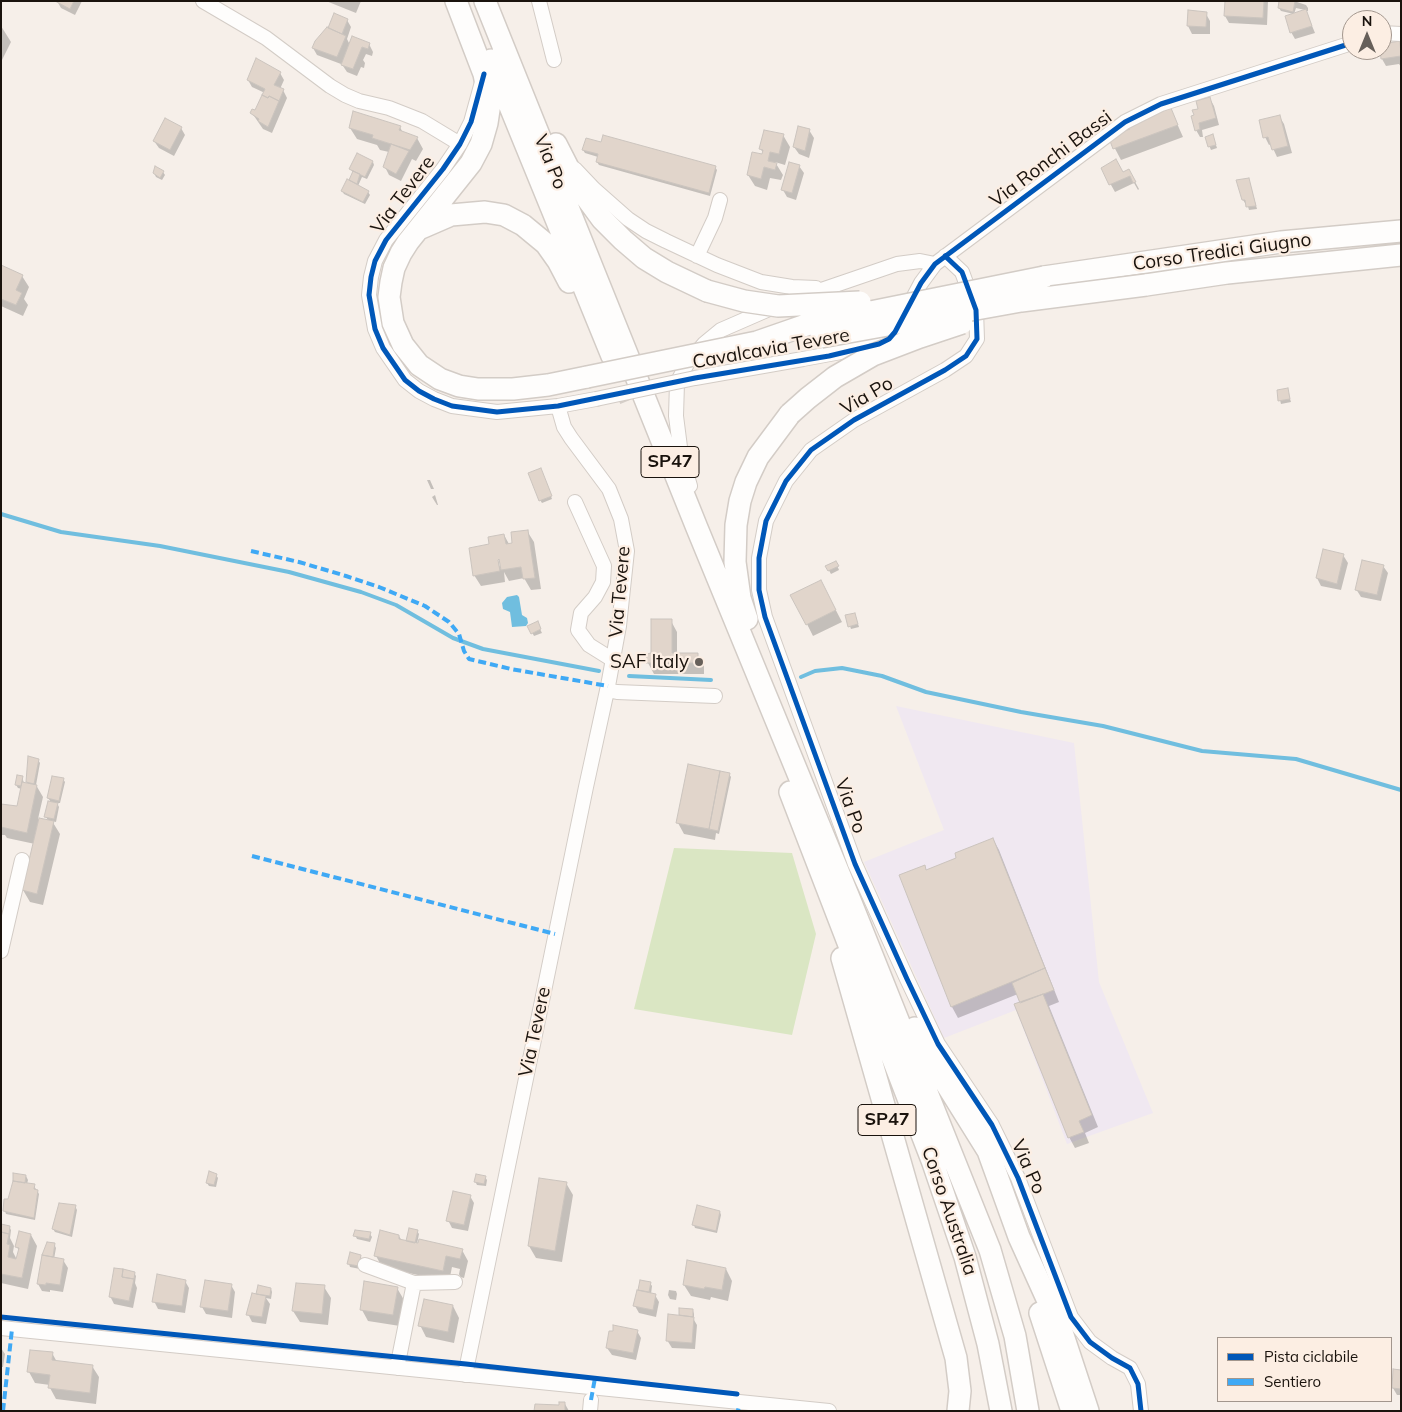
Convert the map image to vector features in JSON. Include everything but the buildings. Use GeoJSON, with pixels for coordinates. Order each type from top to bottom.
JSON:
{"type":"FeatureCollection","features":[{"type":"Feature","properties":{"kind":"highway"},"geometry":{"type":"LineString","coordinates":[[456,1],[484,74],[490,103],[488,123],[481,144],[471,164],[404,247],[394,268],[390,297],[391,316],[398,338],[408,353],[432,374],[449,383],[478,389],[500,389],[529,387],[587,377],[758,342],[806,325],[1044,277]]}},
{"type":"Feature","properties":{"kind":"highway","name":"Via Po"},"geometry":{"type":"LineString","coordinates":[[417,231],[451,215],[468,212],[497,213],[515,219],[546,244],[558,261],[596,342],[612,356],[467,1]]}},
{"type":"Feature","properties":{"kind":"highway"},"geometry":{"type":"LineString","coordinates":[[488,9],[577,185],[602,219],[623,240],[644,258],[666,272],[708,291],[758,304],[778,306],[813,306],[861,302],[1044,277]]}},
{"type":"Feature","properties":{"kind":"highway","name":"Via Po"},"geometry":{"type":"LineString","coordinates":[[488,9],[697,528],[852,905]]}},
{"type":"Feature","properties":{"kind":"highway","name":"Corso Tredici Giugno"},"geometry":{"type":"LineString","coordinates":[[1044,277],[1282,242],[1401,231]]}},
{"type":"Feature","properties":{"kind":"highway","name":"Corso Tredici Giugno"},"geometry":{"type":"LineString","coordinates":[[1146,285],[1227,273],[1401,255]]}},
{"type":"Feature","properties":{"kind":"highway"},"geometry":{"type":"LineString","coordinates":[[758,342],[809,339],[1021,301],[1146,285]]}},
{"type":"Feature","properties":{"kind":"highway"},"geometry":{"type":"LineString","coordinates":[[795,766],[770,683],[740,598],[735,562],[736,525],[740,501],[746,482],[762,451],[790,414],[808,398],[835,377],[873,356],[920,337],[993,314],[1146,285]]}},
{"type":"Feature","properties":{"kind":"highway","name":"SP47"},"geometry":{"type":"LineString","coordinates":[[630,400],[813,850],[856,1012],[956,1358],[960,1391],[958,1411]]}},
{"type":"Feature","properties":{"kind":"highway","name":"Corso Australia"},"geometry":{"type":"LineString","coordinates":[[813,850],[933,1163],[966,1257],[982,1318],[1001,1408]]}},
{"type":"Feature","properties":{"kind":"highway","name":"SP47"},"geometry":{"type":"LineString","coordinates":[[852,905],[930,1058],[988,1151],[1019,1237],[1062,1332],[1088,1411]]}},
{"type":"Feature","properties":{"kind":"highway","name":"Corso Australia"},"geometry":{"type":"LineString","coordinates":[[852,905],[990,1250],[1015,1336],[1028,1411]]}},
{"type":"Feature","properties":{"kind":"highway","name":"SP47"},"geometry":{"type":"LineString","coordinates":[[1019,1237],[1035,1298],[1072,1411]]}},
{"type":"Feature","properties":{"kind":"street","name":"Via Tevere"},"geometry":{"type":"LineString","coordinates":[[202,1],[266,38],[345,95],[359,101],[389,108],[422,122],[460,144]]}},
{"type":"Feature","properties":{"kind":"street"},"geometry":{"type":"LineString","coordinates":[[538,1],[554,60]]}},
{"type":"Feature","properties":{"kind":"street","name":"Via Ronchi Bassi"},"geometry":{"type":"LineString","coordinates":[[940,260],[1126,122],[1160,104],[1342,46]]}},
{"type":"Feature","properties":{"kind":"street","name":"Via Tevere"},"geometry":{"type":"LineString","coordinates":[[465,1375],[613,660],[619,626],[627,551],[621,519],[609,489],[577,448],[564,427],[558,406],[497,412],[452,406],[434,399],[419,391],[406,380],[383,348],[375,329],[369,295],[371,277],[376,261],[386,240],[443,169],[460,144],[471,122],[484,74]]}},
{"type":"Feature","properties":{"kind":"street"},"geometry":{"type":"LineString","coordinates":[[562,156],[600,194],[646,231],[697,256],[761,282],[792,287],[827,288]]}},
{"type":"Feature","properties":{"kind":"street"},"geometry":{"type":"LineString","coordinates":[[697,256],[715,218],[720,200]]}},
{"type":"Feature","properties":{"kind":"street"},"geometry":{"type":"LineString","coordinates":[[697,528],[690,488],[681,455],[676,416],[677,383],[686,364],[704,344],[722,330],[783,303],[897,264],[940,260]]}},
{"type":"Feature","properties":{"kind":"street","name":"Cavalcavia Tevere"},"geometry":{"type":"LineString","coordinates":[[558,406],[695,378],[868,347],[889,339],[895,332],[921,283],[940,260]]}},
{"type":"Feature","properties":{"kind":"street","name":"Via Po"},"geometry":{"type":"LineString","coordinates":[[940,260],[962,272],[976,310],[977,339],[966,356],[945,370],[854,420],[811,450],[786,480],[766,521],[759,558],[759,590],[765,617],[778,655],[855,864],[906,979],[938,1044],[992,1125],[1018,1178],[1071,1317],[1090,1342],[1130,1368],[1138,1384],[1142,1411]]}},
{"type":"Feature","properties":{"kind":"street","name":"Via Tevere"},"geometry":{"type":"LineString","coordinates":[[575,502],[604,566],[603,582],[595,597],[581,613],[578,630],[589,645],[613,660]]}},
{"type":"Feature","properties":{"kind":"street"},"geometry":{"type":"LineString","coordinates":[[607,690],[715,696]]}},
{"type":"Feature","properties":{"kind":"street"},"geometry":{"type":"LineString","coordinates":[[1,951],[22,860]]}},
{"type":"Feature","properties":{"kind":"street"},"geometry":{"type":"LineString","coordinates":[[365,1265],[414,1282],[455,1282]]}},
{"type":"Feature","properties":{"kind":"street"},"geometry":{"type":"LineString","coordinates":[[397,1368],[414,1282]]}},
{"type":"Feature","properties":{"kind":"street"},"geometry":{"type":"LineString","coordinates":[[1,1328],[829,1411]]}},
{"type":"Feature","properties":{"kind":"shaded area"},"geometry":{"type":"Polygon","coordinates":[[[896,706],[1074,743],[1099,982],[1153,1113],[1067,1144],[1016,1010],[944,1038],[864,862],[944,830],[896,706]]]}},
{"type":"Feature","properties":{"kind":"green space"},"geometry":{"type":"Polygon","coordinates":[[[674,848],[792,853],[816,934],[792,1035],[634,1009],[674,848]]]}},
{"type":"Feature","properties":{"kind":"water"},"geometry":{"type":"Polygon","coordinates":[[[517,595],[522,615],[527,618],[528,623],[526,626],[512,627],[510,612],[503,609],[502,603],[507,597],[517,595]]]}},
{"type":"Feature","properties":{"kind":"waterway"},"geometry":{"type":"LineString","coordinates":[[1,514],[61,532],[160,546],[289,572],[361,592],[396,605],[453,638],[483,649],[599,671]]}},
{"type":"Feature","properties":{"kind":"waterway"},"geometry":{"type":"LineString","coordinates":[[801,677],[815,671],[842,668],[882,676],[926,692],[1021,712],[1103,726],[1202,751],[1296,759],[1401,790]]}},
{"type":"Feature","properties":{"kind":"waterway"},"geometry":{"type":"LineString","coordinates":[[629,676],[711,680]]}},
{"type":"Feature","properties":{"kind":"tunnel"},"geometry":{"type":"LineString","coordinates":[[612,356],[630,400]]}},
{"type":"Feature","properties":{"kind":"marked path"},"geometry":{"type":"LineString","coordinates":[[251,551],[299,562],[346,576],[425,606],[449,622],[459,634],[464,651],[469,659],[511,669],[608,686]]}},
{"type":"Feature","properties":{"kind":"marked path"},"geometry":{"type":"LineString","coordinates":[[252,856],[555,934]]}},
{"type":"Feature","properties":{"kind":"marked path"},"geometry":{"type":"LineString","coordinates":[[3,1411],[12,1329]]}},
{"type":"Feature","properties":{"kind":"marked path"},"geometry":{"type":"LineString","coordinates":[[591,1400],[595,1378]]}},
{"type":"Feature","properties":{"kind":"marked path"},"geometry":{"type":"LineString","coordinates":[[736,1410],[740,1411]]}},
{"type":"Feature","properties":{"kind":"cycle path"},"geometry":{"type":"LineString","coordinates":[[484,74],[471,122],[460,144],[443,169],[386,240],[375,261],[369,295],[375,329],[383,348],[405,380],[419,391],[452,406],[497,412],[558,406],[695,378],[829,356],[879,344],[889,339],[895,332],[921,283],[935,264],[1125,122],[1161,104],[1342,46]]}},
{"type":"Feature","properties":{"kind":"cycle path"},"geometry":{"type":"LineString","coordinates":[[945,256],[962,272],[976,310],[977,339],[966,356],[945,370],[854,420],[811,450],[786,481],[766,521],[759,558],[759,590],[765,617],[855,864],[907,979],[938,1044],[992,1125],[1018,1178],[1071,1317],[1090,1342],[1130,1368],[1138,1384],[1141,1411]]}},
{"type":"Feature","properties":{"kind":"cycle path"},"geometry":{"type":"LineString","coordinates":[[1,1317],[466,1364],[737,1394]]}},
{"type":"Feature","properties":{"kind":"place","name":"SAF Italy"},"geometry":{"type":"Point","coordinates":[699,662]}}]}
